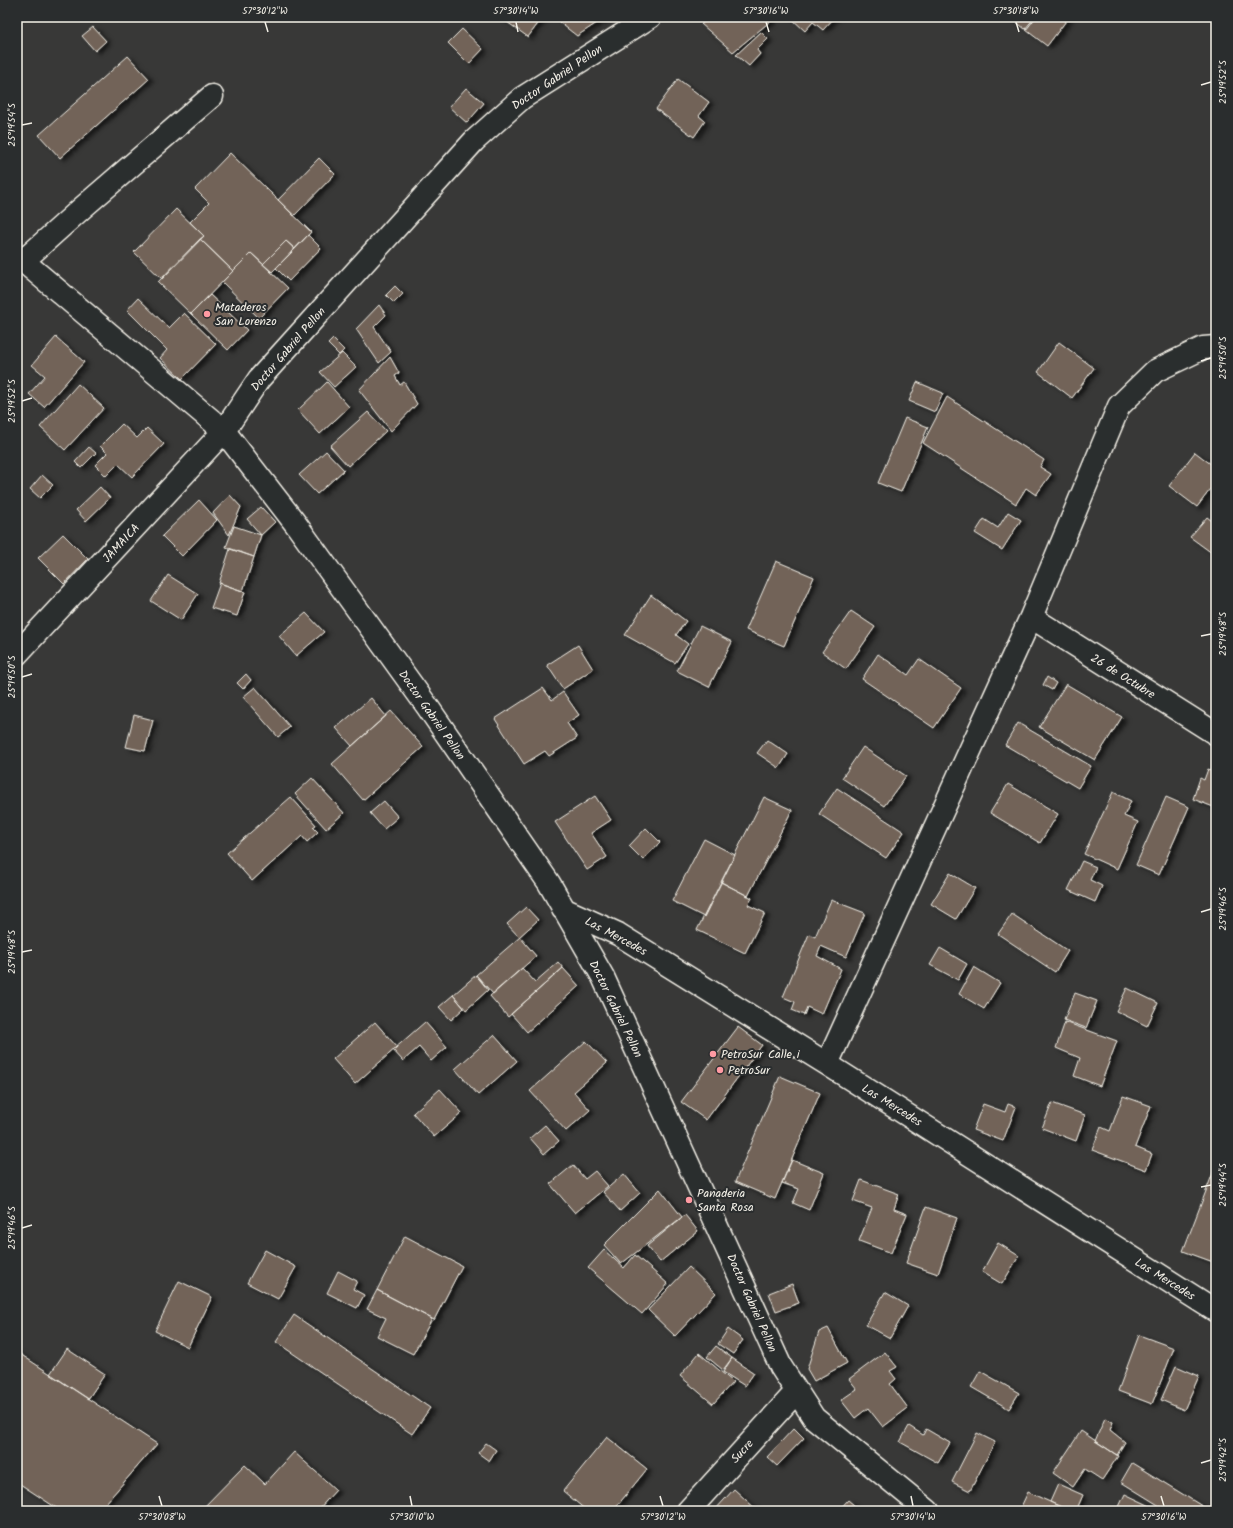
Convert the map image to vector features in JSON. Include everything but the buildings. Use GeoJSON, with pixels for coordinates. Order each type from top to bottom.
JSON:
{"type":"FeatureCollection","features":[{"type":"Feature","properties":{"kind":"street","name":"Doctor Gabriel Pellon"},"geometry":{"type":"LineString","coordinates":[[650,17],[522,98],[474,141],[260,379],[224,431],[295,523],[427,706],[549,884],[603,978],[781,1367],[796,1392],[814,1418],[928,1511]]}},
{"type":"Feature","properties":{"kind":"street"},"geometry":{"type":"LineString","coordinates":[[212,96],[81,209],[20,259],[224,431]]}},
{"type":"Feature","properties":{"kind":"street"},"geometry":{"type":"LineString","coordinates":[[827,1064],[1031,617],[1119,406],[1155,371],[1203,348],[1216,348]]}},
{"type":"Feature","properties":{"kind":"street","name":"JAMAICA"},"geometry":{"type":"LineString","coordinates":[[17,654],[224,431]]}},
{"type":"Feature","properties":{"kind":"street","name":"26 de Octubre"},"geometry":{"type":"LineString","coordinates":[[1031,617],[1216,734]]}},
{"type":"Feature","properties":{"kind":"street","name":"Las Mercedes"},"geometry":{"type":"LineString","coordinates":[[563,909],[618,934],[827,1064],[1216,1311]]}},
{"type":"Feature","properties":{"kind":"street","name":"Sucre"},"geometry":{"type":"LineString","coordinates":[[688,1511],[796,1392]]}},
{"type":"Feature","properties":{"kind":"place","name":"Mataderos San Lorenzo"},"geometry":{"type":"Point","coordinates":[207,314]}},
{"type":"Feature","properties":{"kind":"place","name":"PetroSur Calle i"},"geometry":{"type":"Point","coordinates":[713,1054]}},
{"type":"Feature","properties":{"kind":"place","name":"PetroSur"},"geometry":{"type":"Point","coordinates":[720,1070]}},
{"type":"Feature","properties":{"kind":"place","name":"Panaderia Santa Rosa"},"geometry":{"type":"Point","coordinates":[689,1200]}}]}
